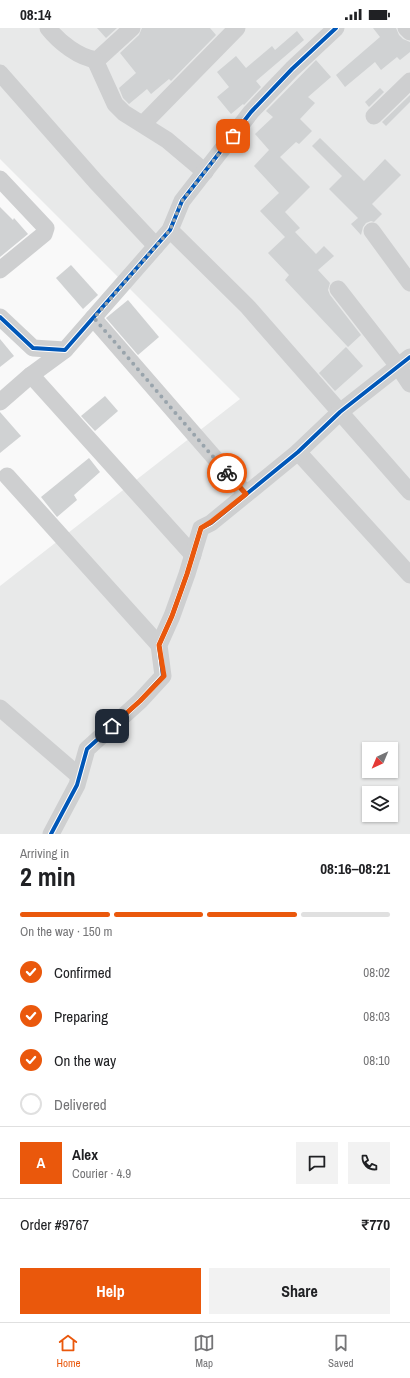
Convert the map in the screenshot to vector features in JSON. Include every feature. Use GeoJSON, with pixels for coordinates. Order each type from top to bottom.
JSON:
{"type":"FeatureCollection","features":[{"type":"Feature","properties":{"kind":"street"},"geometry":{"type":"LineString","coordinates":[[48,28],[56,38],[86,59],[94,60],[97,60],[132,28]]}},
{"type":"Feature","properties":{"kind":"street"},"geometry":{"type":"LineString","coordinates":[[143,124],[237,28]]}},
{"type":"Feature","properties":{"kind":"street"},"geometry":{"type":"LineString","coordinates":[[0,402],[31,375],[65,350],[94,318],[170,230],[182,201],[251,112],[292,69],[336,28]]}},
{"type":"Feature","properties":{"kind":"street"},"geometry":{"type":"LineString","coordinates":[[406,28],[410,32]]}},
{"type":"Feature","properties":{"kind":"street"},"geometry":{"type":"LineString","coordinates":[[94,60],[115,104],[124,112],[167,140],[205,172]]}},
{"type":"Feature","properties":{"kind":"street"},"geometry":{"type":"LineString","coordinates":[[0,73],[96,182],[156,246]]}},
{"type":"Feature","properties":{"kind":"street"},"geometry":{"type":"LineString","coordinates":[[374,116],[410,81]]}},
{"type":"Feature","properties":{"kind":"street"},"geometry":{"type":"LineString","coordinates":[[0,180],[46,228],[44,234],[0,270]]}},
{"type":"Feature","properties":{"kind":"street"},"geometry":{"type":"LineString","coordinates":[[170,230],[247,306],[410,492]]}},
{"type":"Feature","properties":{"kind":"street"},"geometry":{"type":"LineString","coordinates":[[372,231],[410,283]]}},
{"type":"Feature","properties":{"kind":"street"},"geometry":{"type":"LineString","coordinates":[[338,289],[404,361],[410,384]]}},
{"type":"Feature","properties":{"kind":"street"},"geometry":{"type":"LineString","coordinates":[[0,317],[33,348],[65,350]]}},
{"type":"Feature","properties":{"kind":"street"},"geometry":{"type":"LineString","coordinates":[[94,318],[246,494]]}},
{"type":"Feature","properties":{"kind":"street"},"geometry":{"type":"LineString","coordinates":[[51,834],[77,785],[87,749],[140,701],[164,676],[159,645],[174,609],[193,556],[201,528],[211,522],[298,452],[340,412],[404,361]]}},
{"type":"Feature","properties":{"kind":"street"},"geometry":{"type":"LineString","coordinates":[[31,375],[193,556]]}},
{"type":"Feature","properties":{"kind":"street"},"geometry":{"type":"LineString","coordinates":[[298,452],[410,575]]}},
{"type":"Feature","properties":{"kind":"street"},"geometry":{"type":"LineString","coordinates":[[2,477],[159,645]]}},
{"type":"Feature","properties":{"kind":"street"},"geometry":{"type":"LineString","coordinates":[[0,708],[79,776]]}},
{"type":"Feature","properties":{"kind":"shaded area"},"geometry":{"type":"Polygon","coordinates":[[[0,28],[410,28],[410,834],[0,834],[0,586],[240,399],[0,159],[0,28]]]}},
{"type":"Feature","properties":{"kind":"building"},"geometry":{"type":"Polygon","coordinates":[[[97,28],[117,28],[106,38],[97,28]]]}},
{"type":"Feature","properties":{"kind":"building"},"geometry":{"type":"Polygon","coordinates":[[[142,28],[210,28],[216,35],[171,81],[169,79],[151,94],[147,89],[129,104],[123,98],[119,88],[136,73],[120,53],[139,35],[142,28]]]}},
{"type":"Feature","properties":{"kind":"building"},"geometry":{"type":"Polygon","coordinates":[[[373,28],[396,28],[399,35],[403,39],[410,42],[410,52],[400,60],[397,57],[381,70],[375,62],[345,87],[336,75],[380,37],[373,28]]]}},
{"type":"Feature","properties":{"kind":"building"},"geometry":{"type":"Polygon","coordinates":[[[297,31],[304,40],[256,81],[261,87],[244,105],[243,104],[231,114],[217,97],[229,87],[217,72],[236,56],[246,68],[272,46],[275,50],[297,31]]]}},
{"type":"Feature","properties":{"kind":"building"},"geometry":{"type":"Polygon","coordinates":[[[316,60],[331,77],[308,97],[315,103],[300,119],[312,131],[299,144],[296,142],[280,157],[310,187],[285,212],[300,228],[295,232],[316,254],[324,246],[334,256],[318,270],[330,283],[328,290],[330,295],[361,335],[348,347],[285,280],[289,275],[268,253],[285,237],[260,211],[279,193],[254,166],[269,150],[255,134],[273,117],[266,111],[316,60]]]}},
{"type":"Feature","properties":{"kind":"building"},"geometry":{"type":"Polygon","coordinates":[[[380,88],[384,92],[369,107],[365,102],[380,88]]]}},
{"type":"Feature","properties":{"kind":"building"},"geometry":{"type":"Polygon","coordinates":[[[410,95],[410,102],[386,126],[382,122],[410,95]]]}},
{"type":"Feature","properties":{"kind":"building"},"geometry":{"type":"Polygon","coordinates":[[[320,138],[364,181],[385,159],[401,175],[372,204],[382,214],[374,222],[371,221],[366,223],[363,227],[361,235],[351,224],[358,218],[329,189],[342,176],[312,146],[320,138]]]}},
{"type":"Feature","properties":{"kind":"building"},"geometry":{"type":"Polygon","coordinates":[[[0,207],[13,220],[14,218],[28,234],[0,257],[0,207]]]}},
{"type":"Feature","properties":{"kind":"building"},"geometry":{"type":"Polygon","coordinates":[[[71,265],[98,295],[83,309],[56,278],[71,265]]]}},
{"type":"Feature","properties":{"kind":"building"},"geometry":{"type":"Polygon","coordinates":[[[128,300],[159,337],[138,355],[106,318],[128,300]]]}},
{"type":"Feature","properties":{"kind":"building"},"geometry":{"type":"Polygon","coordinates":[[[0,339],[14,356],[0,367],[0,339]]]}},
{"type":"Feature","properties":{"kind":"building"},"geometry":{"type":"Polygon","coordinates":[[[346,347],[363,366],[335,391],[319,373],[346,347]]]}},
{"type":"Feature","properties":{"kind":"building"},"geometry":{"type":"Polygon","coordinates":[[[105,396],[118,411],[95,431],[81,416],[105,396]]]}},
{"type":"Feature","properties":{"kind":"building"},"geometry":{"type":"Polygon","coordinates":[[[0,412],[21,436],[0,453],[0,412]]]}},
{"type":"Feature","properties":{"kind":"building"},"geometry":{"type":"Polygon","coordinates":[[[89,458],[100,472],[74,495],[77,500],[57,517],[41,497],[89,458]]]}},
{"type":"Feature","properties":{"kind":"cycle path"},"geometry":{"type":"LineString","coordinates":[[0,317],[33,348],[65,350],[170,230],[182,201],[251,112],[292,69],[336,28]]}},
{"type":"Feature","properties":{"kind":"cycle path"},"geometry":{"type":"LineString","coordinates":[[51,834],[77,785],[87,749],[140,701],[163,676],[159,645],[172,616],[201,528],[211,523],[298,452],[340,412],[410,357]]}},
{"type":"Feature","properties":{"kind":"way so far"},"geometry":{"type":"LineString","coordinates":[[227,473],[94,318],[170,230],[182,201],[233,136]]}},
{"type":"Feature","properties":{"kind":"route"},"geometry":{"type":"LineString","coordinates":[[112,726],[140,701],[164,676],[159,645],[172,616],[201,528],[211,522],[246,494],[227,473]]}}]}
